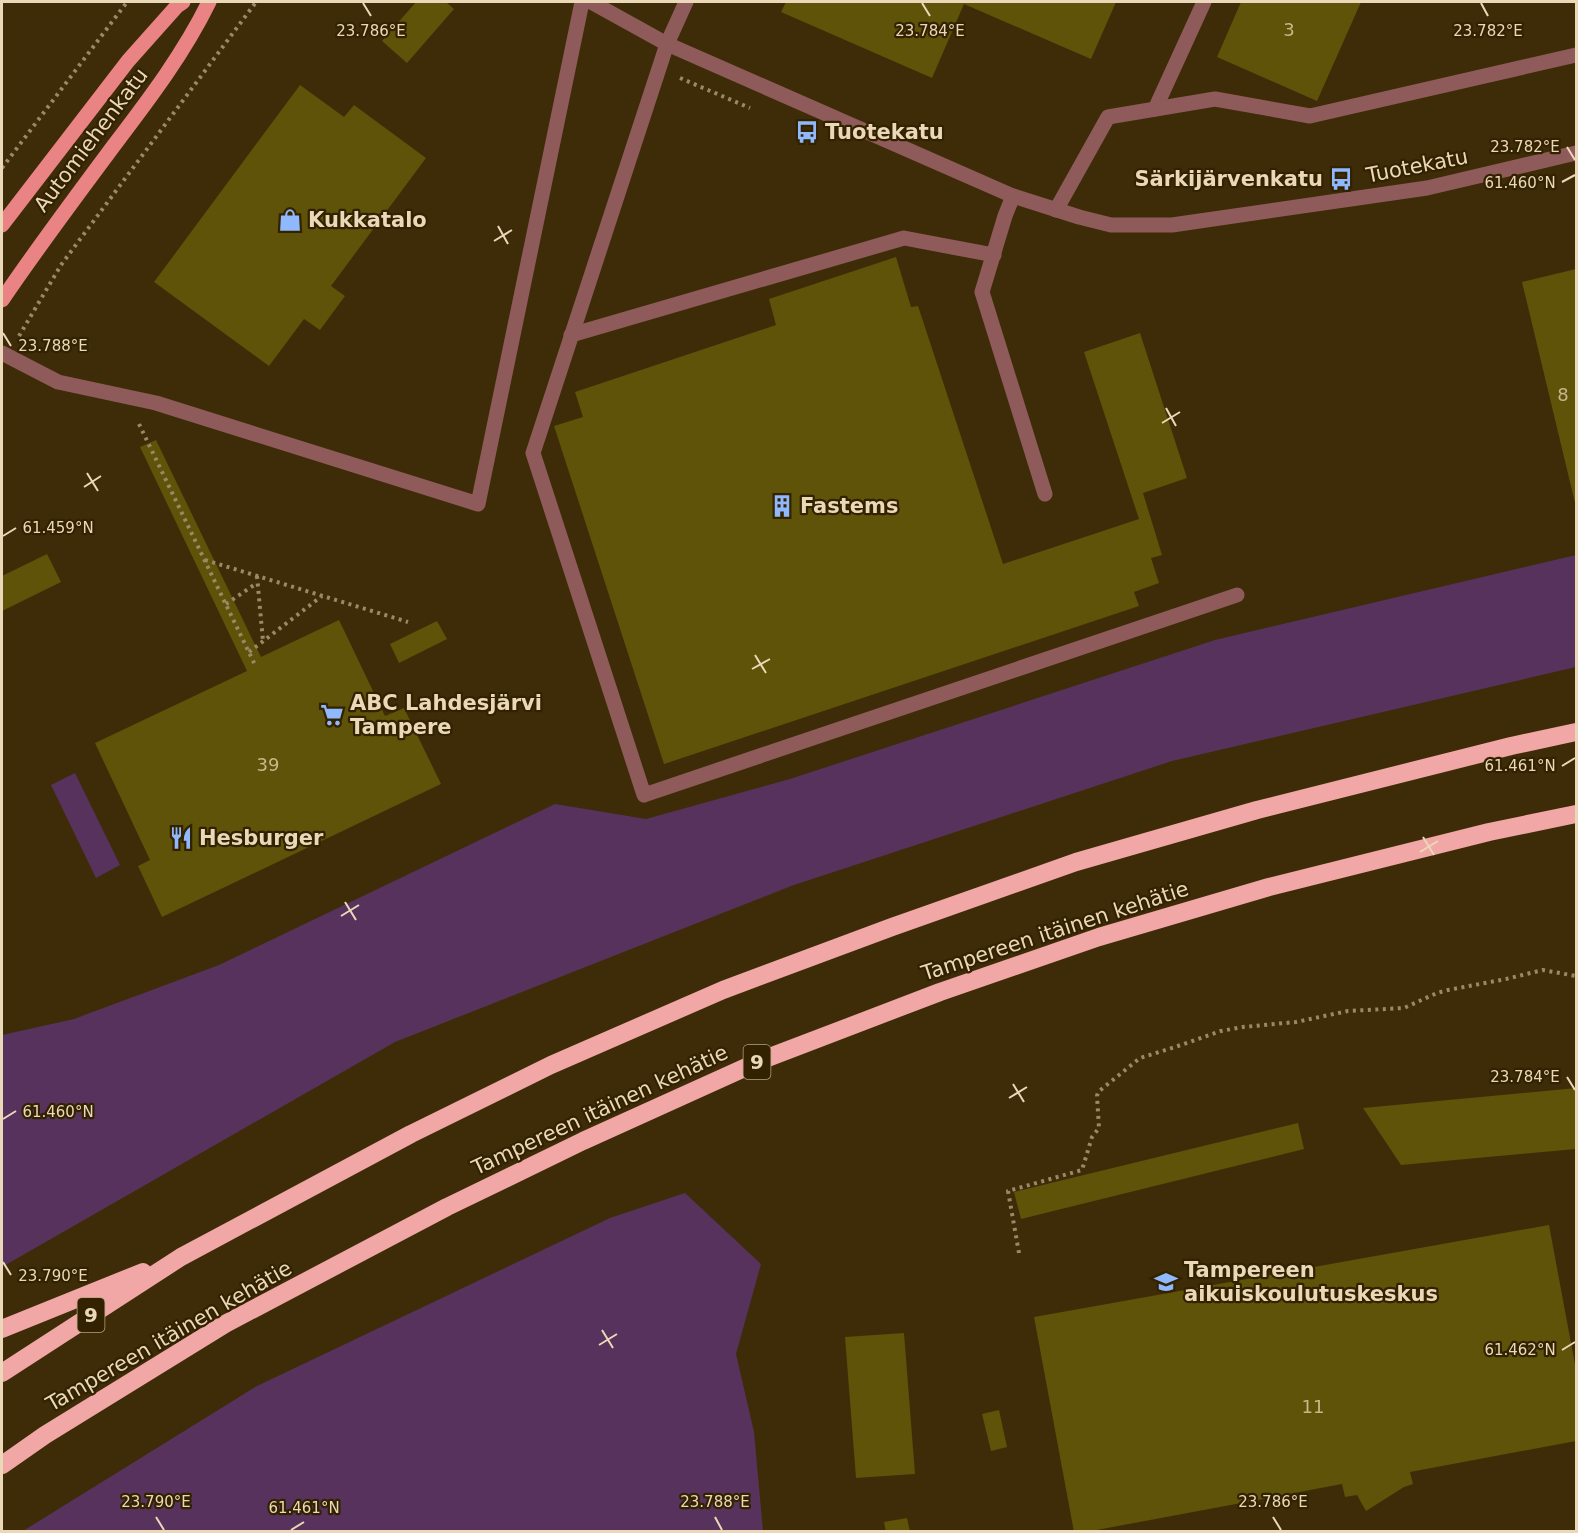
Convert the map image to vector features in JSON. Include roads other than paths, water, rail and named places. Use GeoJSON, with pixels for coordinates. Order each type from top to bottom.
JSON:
{"type":"FeatureCollection","features":[{"type":"Feature","properties":{"kind":"highway","name":"9"},"geometry":{"type":"LineString","coordinates":[[2,1373],[181,1257],[411,1134],[551,1065],[723,990],[1076,862],[1280,804],[1576,732]]}},
{"type":"Feature","properties":{"kind":"highway","name":"Tampereen itäinen kehätie"},"geometry":{"type":"LineString","coordinates":[[2,1465],[45,1435],[225,1324],[447,1207],[582,1141],[762,1059],[940,992],[1099,937],[1269,887],[1489,832],[1576,814]]}},
{"type":"Feature","properties":{"kind":"highway"},"geometry":{"type":"LineString","coordinates":[[2,1329],[181,1257]]}},
{"type":"Feature","properties":{"kind":"main road","name":"Automiehenkatu"},"geometry":{"type":"LineString","coordinates":[[2,225],[128,61],[183,2]]}},
{"type":"Feature","properties":{"kind":"main road","name":"Automiehenkatu"},"geometry":{"type":"LineString","coordinates":[[2,300],[37,248],[165,78],[198,25],[209,2]]}},
{"type":"Feature","properties":{"kind":"street"},"geometry":{"type":"LineString","coordinates":[[4,354],[58,382],[156,403],[478,504],[582,2]]}},
{"type":"Feature","properties":{"kind":"street","name":"Tuotekatu"},"geometry":{"type":"LineString","coordinates":[[591,2],[667,44],[1013,196],[1111,225],[1172,225],[1426,188],[1576,153]]}},
{"type":"Feature","properties":{"kind":"street"},"geometry":{"type":"LineString","coordinates":[[686,2],[667,44],[533,453],[644,795],[1237,595]]}},
{"type":"Feature","properties":{"kind":"street"},"geometry":{"type":"LineString","coordinates":[[1155,109],[1204,2]]}},
{"type":"Feature","properties":{"kind":"street"},"geometry":{"type":"LineString","coordinates":[[1560,58],[1576,43]]}},
{"type":"Feature","properties":{"kind":"street"},"geometry":{"type":"LineString","coordinates":[[1056,210],[1108,117],[1215,99],[1310,116],[1576,56]]}},
{"type":"Feature","properties":{"kind":"street"},"geometry":{"type":"LineString","coordinates":[[1013,196],[982,292],[1045,494]]}},
{"type":"Feature","properties":{"kind":"street"},"geometry":{"type":"LineString","coordinates":[[571,335],[904,238],[994,255]]}},
{"type":"Feature","properties":{"kind":"place","name":"Tuotekatu"},"geometry":{"type":"Point","coordinates":[807,132]}},
{"type":"Feature","properties":{"kind":"place","name":"Särkijärvenkatu"},"geometry":{"type":"Point","coordinates":[1341,179]}},
{"type":"Feature","properties":{"kind":"place","name":"Kukkatalo"},"geometry":{"type":"Point","coordinates":[290,220]}},
{"type":"Feature","properties":{"kind":"place","name":"Fastems"},"geometry":{"type":"Point","coordinates":[782,506]}},
{"type":"Feature","properties":{"kind":"place","name":"ABC Lahdesjärvi Tampere"},"geometry":{"type":"Point","coordinates":[332,715]}},
{"type":"Feature","properties":{"kind":"place","name":"Hesburger"},"geometry":{"type":"Point","coordinates":[181,838]}},
{"type":"Feature","properties":{"kind":"place","name":"Tampereen aikuiskoulutuskeskus"},"geometry":{"type":"Point","coordinates":[1166,1282]}}]}
